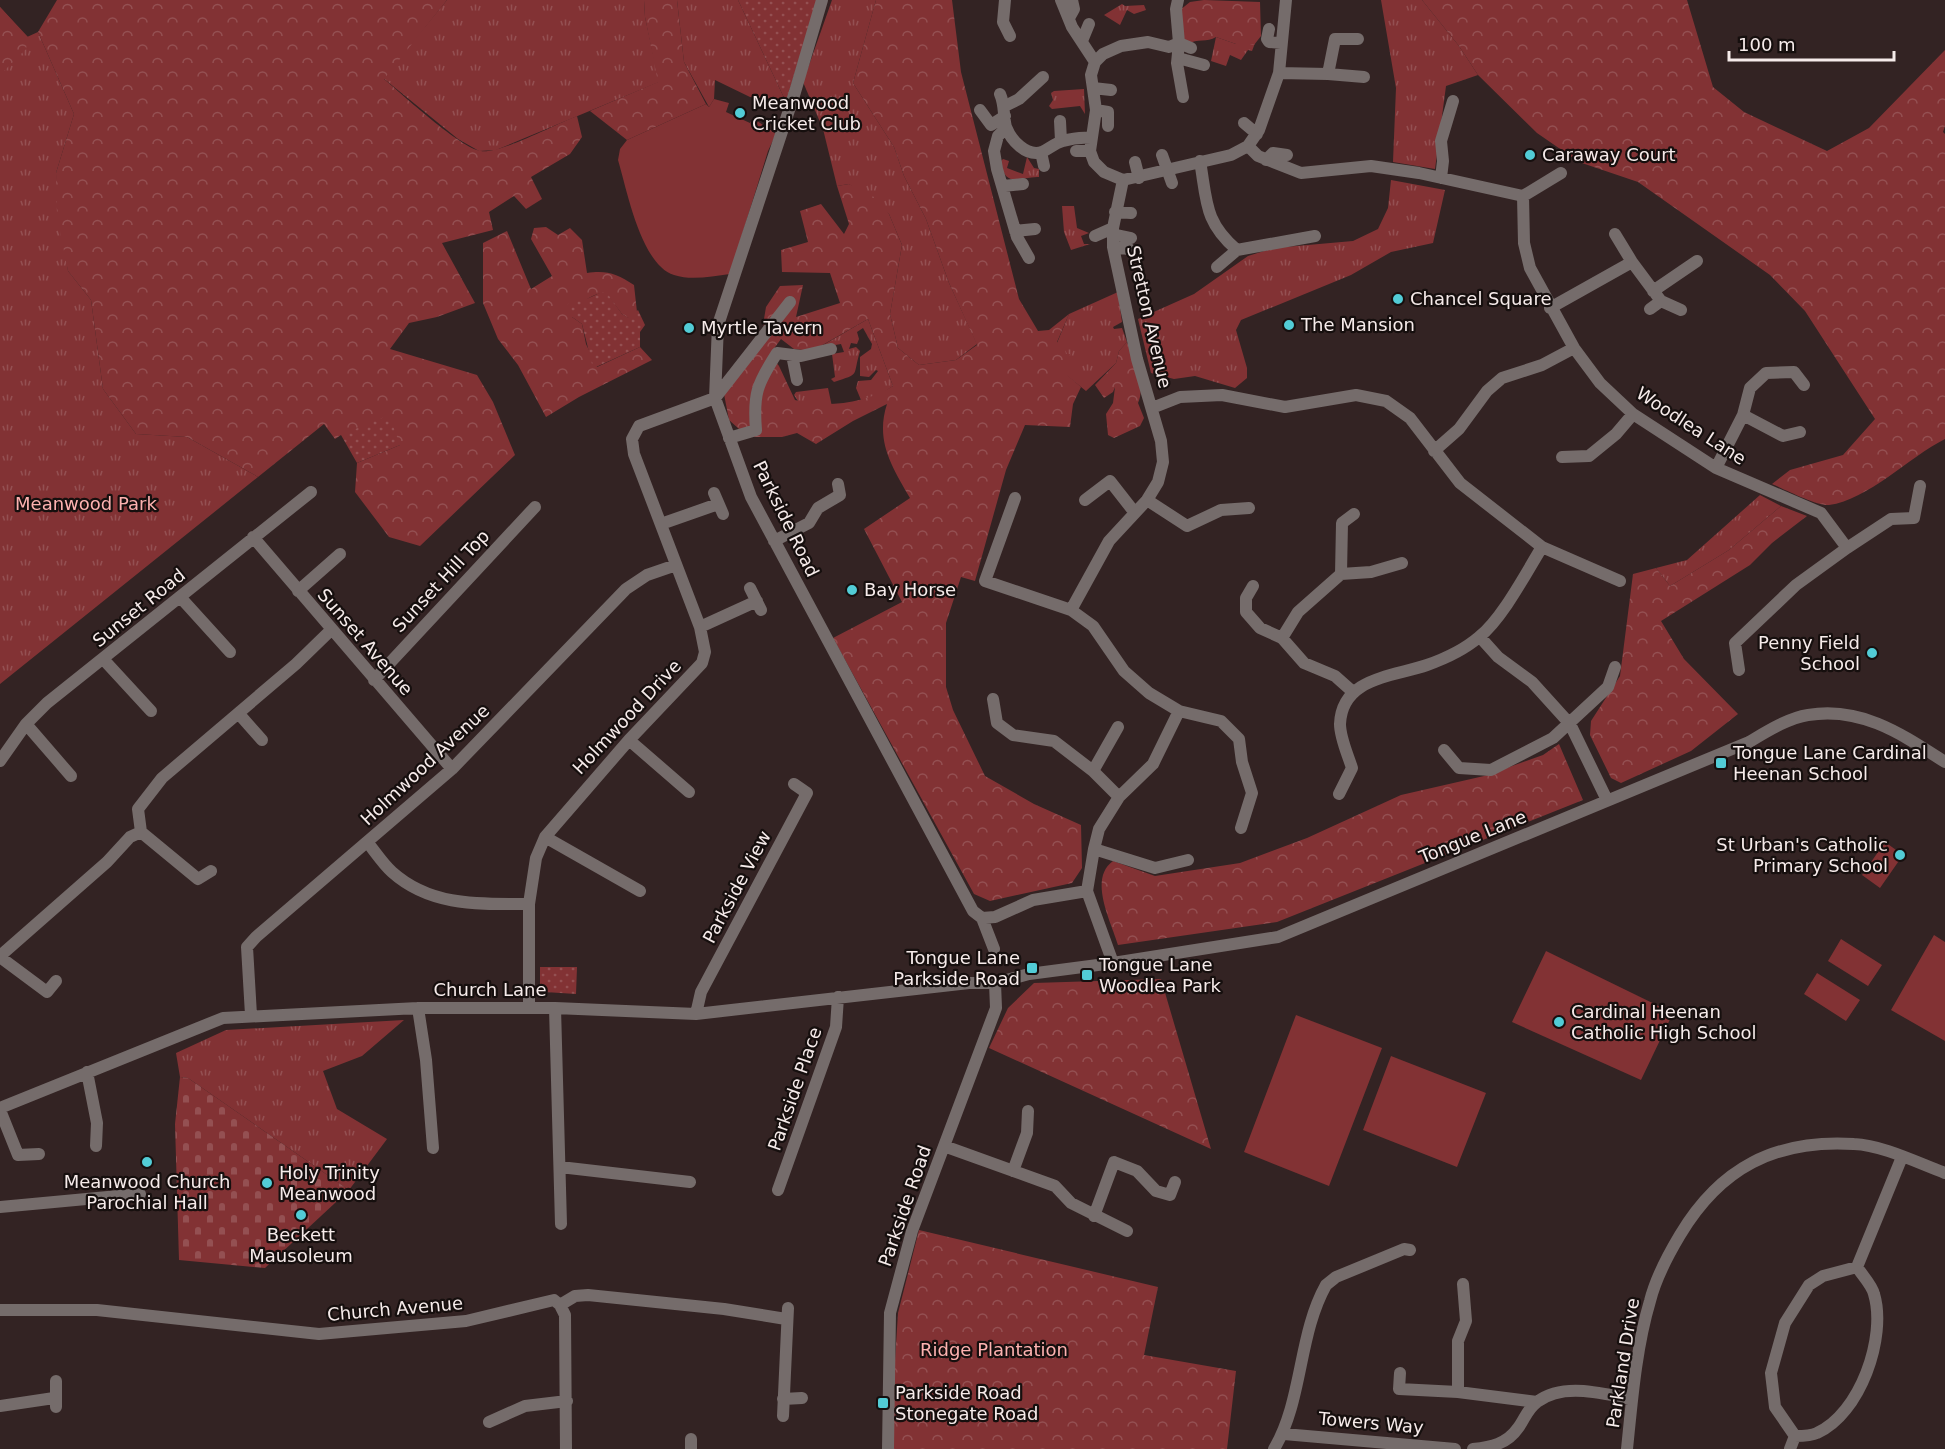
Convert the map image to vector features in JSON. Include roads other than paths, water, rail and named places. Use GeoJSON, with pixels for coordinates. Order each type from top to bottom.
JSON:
{"type":"FeatureCollection","features":[{"type":"Feature","properties":{"kind":"street","name":"Parkside Road"},"geometry":{"type":"LineString","coordinates":[[822,0],[795,92],[718,324],[715,398],[751,497],[973,911],[982,918],[994,949]]}},
{"type":"Feature","properties":{"kind":"street"},"geometry":{"type":"LineString","coordinates":[[1004,0],[1003,22],[1010,36]]}},
{"type":"Feature","properties":{"kind":"street"},"geometry":{"type":"LineString","coordinates":[[1061,0],[1095,62]]}},
{"type":"Feature","properties":{"kind":"street"},"geometry":{"type":"LineString","coordinates":[[1069,18],[1074,9],[1072,0]]}},
{"type":"Feature","properties":{"kind":"street"},"geometry":{"type":"LineString","coordinates":[[1178,0],[1176,9],[1185,46],[1178,58],[1179,83],[1183,97]]}},
{"type":"Feature","properties":{"kind":"street"},"geometry":{"type":"LineString","coordinates":[[1185,46],[1168,47],[1127,40],[1103,54],[1095,62],[1092,75],[1096,110],[1090,151],[1094,162],[1104,172],[1123,180],[1139,178],[1200,160],[1231,155],[1248,146],[1257,134],[1279,73],[1284,1]]}},
{"type":"Feature","properties":{"kind":"street"},"geometry":{"type":"LineString","coordinates":[[1082,41],[1089,24]]}},
{"type":"Feature","properties":{"kind":"street"},"geometry":{"type":"LineString","coordinates":[[1269,29],[1267,39],[1269,42],[1281,43]]}},
{"type":"Feature","properties":{"kind":"street"},"geometry":{"type":"LineString","coordinates":[[1328,74],[1335,39],[1358,39]]}},
{"type":"Feature","properties":{"kind":"street"},"geometry":{"type":"LineString","coordinates":[[1178,58],[1204,65]]}},
{"type":"Feature","properties":{"kind":"street"},"geometry":{"type":"LineString","coordinates":[[1279,73],[1364,77]]}},
{"type":"Feature","properties":{"kind":"street"},"geometry":{"type":"LineString","coordinates":[[1029,258],[1015,231],[994,151],[1005,117],[1025,86],[1043,77]]}},
{"type":"Feature","properties":{"kind":"street"},"geometry":{"type":"LineString","coordinates":[[1093,88],[1111,90]]}},
{"type":"Feature","properties":{"kind":"street"},"geometry":{"type":"LineString","coordinates":[[1000,94],[1005,117],[1018,144],[1028,152],[1041,152],[1061,141],[1076,137],[1091,138]]}},
{"type":"Feature","properties":{"kind":"street"},"geometry":{"type":"LineString","coordinates":[[1441,178],[1443,161],[1441,141],[1453,101]]}},
{"type":"Feature","properties":{"kind":"street"},"geometry":{"type":"LineString","coordinates":[[980,110],[991,125],[1005,117]]}},
{"type":"Feature","properties":{"kind":"street"},"geometry":{"type":"LineString","coordinates":[[1096,110],[1108,112],[1108,126]]}},
{"type":"Feature","properties":{"kind":"street"},"geometry":{"type":"LineString","coordinates":[[1060,121],[1061,141]]}},
{"type":"Feature","properties":{"kind":"street"},"geometry":{"type":"LineString","coordinates":[[1244,123],[1257,134]]}},
{"type":"Feature","properties":{"kind":"street"},"geometry":{"type":"LineString","coordinates":[[1248,146],[1266,160],[1301,173],[1371,166],[1419,173],[1522,196],[1561,173]]}},
{"type":"Feature","properties":{"kind":"street"},"geometry":{"type":"LineString","coordinates":[[1076,151],[1090,151]]}},
{"type":"Feature","properties":{"kind":"street"},"geometry":{"type":"LineString","coordinates":[[1041,152],[1044,166]]}},
{"type":"Feature","properties":{"kind":"street"},"geometry":{"type":"LineString","coordinates":[[1266,160],[1273,153],[1287,155]]}},
{"type":"Feature","properties":{"kind":"street"},"geometry":{"type":"LineString","coordinates":[[1162,155],[1169,168],[1172,183]]}},
{"type":"Feature","properties":{"kind":"street"},"geometry":{"type":"LineString","coordinates":[[1200,160],[1210,218],[1220,235],[1237,250]]}},
{"type":"Feature","properties":{"kind":"street"},"geometry":{"type":"LineString","coordinates":[[1136,162],[1139,178]]}},
{"type":"Feature","properties":{"kind":"street","name":"Stretton Avenue"},"geometry":{"type":"LineString","coordinates":[[1071,610],[1109,541],[1147,500],[1158,482],[1163,462],[1152,408],[1137,359],[1113,236],[1115,212],[1123,180]]}},
{"type":"Feature","properties":{"kind":"street"},"geometry":{"type":"LineString","coordinates":[[1003,186],[1023,183]]}},
{"type":"Feature","properties":{"kind":"street","name":"Woodlea Lane"},"geometry":{"type":"LineString","coordinates":[[1522,196],[1524,243],[1528,260],[1550,308],[1574,348],[1600,383],[1633,414],[1716,468],[1821,513],[1847,548]]}},
{"type":"Feature","properties":{"kind":"street"},"geometry":{"type":"LineString","coordinates":[[1115,212],[1131,213]]}},
{"type":"Feature","properties":{"kind":"street"},"geometry":{"type":"LineString","coordinates":[[1015,231],[1035,229]]}},
{"type":"Feature","properties":{"kind":"street"},"geometry":{"type":"LineString","coordinates":[[1615,234],[1657,296],[1681,310]]}},
{"type":"Feature","properties":{"kind":"street"},"geometry":{"type":"LineString","coordinates":[[1095,236],[1113,236],[1130,244]]}},
{"type":"Feature","properties":{"kind":"street"},"geometry":{"type":"LineString","coordinates":[[1217,267],[1237,250],[1315,236]]}},
{"type":"Feature","properties":{"kind":"street"},"geometry":{"type":"LineString","coordinates":[[1650,309],[1657,296],[1697,261]]}},
{"type":"Feature","properties":{"kind":"street"},"geometry":{"type":"LineString","coordinates":[[1550,308],[1632,262]]}},
{"type":"Feature","properties":{"kind":"street"},"geometry":{"type":"LineString","coordinates":[[715,398],[790,302]]}},
{"type":"Feature","properties":{"kind":"street"},"geometry":{"type":"LineString","coordinates":[[1434,451],[1459,429],[1487,391],[1502,378],[1542,365],[1574,348]]}},
{"type":"Feature","properties":{"kind":"street"},"geometry":{"type":"LineString","coordinates":[[729,438],[756,430],[754,399],[759,380],[777,353],[801,356],[831,349]]}},
{"type":"Feature","properties":{"kind":"street"},"geometry":{"type":"LineString","coordinates":[[792,355],[797,380]]}},
{"type":"Feature","properties":{"kind":"street"},"geometry":{"type":"LineString","coordinates":[[1716,468],[1743,416],[1750,388],[1767,373],[1794,372],[1804,385]]}},
{"type":"Feature","properties":{"kind":"street"},"geometry":{"type":"LineString","coordinates":[[1152,408],[1180,397],[1222,394],[1285,407],[1356,394],[1386,401],[1410,418],[1460,483],[1542,547],[1620,581]]}},
{"type":"Feature","properties":{"kind":"street","name":"Holmwood Drive"},"geometry":{"type":"LineString","coordinates":[[529,1007],[529,904],[536,858],[545,837],[629,740],[702,663],[705,652],[700,627],[634,454],[632,439],[639,426],[715,398]]}},
{"type":"Feature","properties":{"kind":"street"},"geometry":{"type":"LineString","coordinates":[[1562,458],[1589,456],[1616,434],[1633,414]]}},
{"type":"Feature","properties":{"kind":"street"},"geometry":{"type":"LineString","coordinates":[[1743,416],[1783,436],[1800,432]]}},
{"type":"Feature","properties":{"kind":"street"},"geometry":{"type":"LineString","coordinates":[[1085,500],[1110,481],[1135,513]]}},
{"type":"Feature","properties":{"kind":"street"},"geometry":{"type":"LineString","coordinates":[[774,541],[809,523],[818,508],[840,495],[838,484]]}},
{"type":"Feature","properties":{"kind":"street"},"geometry":{"type":"LineString","coordinates":[[1739,670],[1735,643],[1796,585],[1847,548],[1891,519],[1914,518],[1920,486]]}},
{"type":"Feature","properties":{"kind":"street","name":"Sunset Road"},"geometry":{"type":"LineString","coordinates":[[0,762],[26,724],[47,703],[104,660],[311,492]]}},
{"type":"Feature","properties":{"kind":"street"},"geometry":{"type":"LineString","coordinates":[[1016,498],[986,581],[1071,610],[1093,626],[1124,671],[1149,693],[1179,711],[1221,721],[1239,740],[1242,762],[1252,793],[1240,828]]}},
{"type":"Feature","properties":{"kind":"street"},"geometry":{"type":"LineString","coordinates":[[1147,500],[1188,526],[1221,510],[1249,508]]}},
{"type":"Feature","properties":{"kind":"street"},"geometry":{"type":"LineString","coordinates":[[661,524],[718,504]]}},
{"type":"Feature","properties":{"kind":"street","name":"Sunset Hill Top"},"geometry":{"type":"LineString","coordinates":[[374,680],[535,507]]}},
{"type":"Feature","properties":{"kind":"street"},"geometry":{"type":"LineString","coordinates":[[1341,574],[1342,523],[1354,514]]}},
{"type":"Feature","properties":{"kind":"street","name":"Sunset Avenue"},"geometry":{"type":"LineString","coordinates":[[253,537],[452,769]]}},
{"type":"Feature","properties":{"kind":"street"},"geometry":{"type":"LineString","coordinates":[[1339,794],[1352,768],[1340,726],[1344,706],[1353,692],[1374,679],[1427,665],[1480,637],[1507,602],[1542,547]]}},
{"type":"Feature","properties":{"kind":"street"},"geometry":{"type":"LineString","coordinates":[[298,591],[340,554]]}},
{"type":"Feature","properties":{"kind":"street"},"geometry":{"type":"LineString","coordinates":[[1282,638],[1298,612],[1341,574],[1371,572],[1402,563]]}},
{"type":"Feature","properties":{"kind":"street","name":"Holmwood Avenue"},"geometry":{"type":"LineString","coordinates":[[251,1015],[247,947],[256,937],[452,769],[626,589],[647,575],[676,565]]}},
{"type":"Feature","properties":{"kind":"street"},"geometry":{"type":"LineString","coordinates":[[1252,586],[1246,598],[1246,612],[1260,628],[1282,638],[1304,663],[1335,676],[1353,692]]}},
{"type":"Feature","properties":{"kind":"street"},"geometry":{"type":"LineString","coordinates":[[700,627],[759,606],[750,588]]}},
{"type":"Feature","properties":{"kind":"street"},"geometry":{"type":"LineString","coordinates":[[181,598],[230,652]]}},
{"type":"Feature","properties":{"kind":"street"},"geometry":{"type":"LineString","coordinates":[[212,871],[198,879],[141,832],[138,809],[162,778],[239,714],[331,630]]}},
{"type":"Feature","properties":{"kind":"street"},"geometry":{"type":"LineString","coordinates":[[1480,637],[1498,657],[1532,682],[1570,724],[1607,800]]}},
{"type":"Feature","properties":{"kind":"street"},"geometry":{"type":"LineString","coordinates":[[104,660],[151,711]]}},
{"type":"Feature","properties":{"kind":"street"},"geometry":{"type":"LineString","coordinates":[[1444,750],[1459,768],[1491,770],[1553,738],[1608,687],[1615,668]]}},
{"type":"Feature","properties":{"kind":"street"},"geometry":{"type":"LineString","coordinates":[[993,699],[997,723],[1013,735],[1054,741],[1093,771],[1119,797]]}},
{"type":"Feature","properties":{"kind":"street"},"geometry":{"type":"LineString","coordinates":[[1113,963],[1087,891],[1099,829],[1119,797],[1153,764],[1179,711]]}},
{"type":"Feature","properties":{"kind":"street"},"geometry":{"type":"LineString","coordinates":[[239,714],[262,740]]}},
{"type":"Feature","properties":{"kind":"street","name":"Tongue Lane"},"geometry":{"type":"LineString","coordinates":[[995,983],[1029,974],[1278,937],[1807,715],[1860,716],[1882,723],[1945,762]]}},
{"type":"Feature","properties":{"kind":"street"},"geometry":{"type":"LineString","coordinates":[[26,724],[70,776]]}},
{"type":"Feature","properties":{"kind":"street"},"geometry":{"type":"LineString","coordinates":[[1093,771],[1118,727]]}},
{"type":"Feature","properties":{"kind":"street"},"geometry":{"type":"LineString","coordinates":[[629,740],[689,792]]}},
{"type":"Feature","properties":{"kind":"street","name":"Parkside View"},"geometry":{"type":"LineString","coordinates":[[696,1014],[701,992],[807,793],[794,784]]}},
{"type":"Feature","properties":{"kind":"street"},"geometry":{"type":"LineString","coordinates":[[56,981],[47,992],[0,957],[107,862],[130,837],[141,832]]}},
{"type":"Feature","properties":{"kind":"street"},"geometry":{"type":"LineString","coordinates":[[545,837],[640,891]]}},
{"type":"Feature","properties":{"kind":"street"},"geometry":{"type":"LineString","coordinates":[[368,843],[392,872],[416,888],[445,900],[469,905],[529,904]]}},
{"type":"Feature","properties":{"kind":"street"},"geometry":{"type":"LineString","coordinates":[[1094,849],[1155,868],[1188,860]]}},
{"type":"Feature","properties":{"kind":"street"},"geometry":{"type":"LineString","coordinates":[[982,918],[995,917],[1033,900],[1087,891]]}},
{"type":"Feature","properties":{"kind":"street","name":"Church Lane"},"geometry":{"type":"LineString","coordinates":[[0,1109],[223,1018],[418,1008],[529,1007],[696,1014],[969,983],[995,983]]}},
{"type":"Feature","properties":{"kind":"street","name":"Parkside Road"},"geometry":{"type":"LineString","coordinates":[[888,1449],[890,1313],[912,1230],[996,1008],[995,983]]}},
{"type":"Feature","properties":{"kind":"street","name":"Parkside Place"},"geometry":{"type":"LineString","coordinates":[[778,1190],[836,1027],[837,998]]}},
{"type":"Feature","properties":{"kind":"street"},"geometry":{"type":"LineString","coordinates":[[418,1008],[426,1060],[432,1148]]}},
{"type":"Feature","properties":{"kind":"street"},"geometry":{"type":"LineString","coordinates":[[555,1008],[561,1224]]}},
{"type":"Feature","properties":{"kind":"street"},"geometry":{"type":"LineString","coordinates":[[87,1072],[97,1123],[96,1146]]}},
{"type":"Feature","properties":{"kind":"street"},"geometry":{"type":"LineString","coordinates":[[0,1109],[18,1155],[39,1154]]}},
{"type":"Feature","properties":{"kind":"street"},"geometry":{"type":"LineString","coordinates":[[1013,1171],[1027,1134],[1029,1111]]}},
{"type":"Feature","properties":{"kind":"street","name":"Parkland Drive"},"geometry":{"type":"LineString","coordinates":[[1627,1449],[1632,1399],[1650,1300],[1666,1258],[1692,1215],[1722,1181],[1753,1160],[1784,1148],[1856,1144],[1902,1157],[1945,1173]]}},
{"type":"Feature","properties":{"kind":"street"},"geometry":{"type":"LineString","coordinates":[[944,1146],[1055,1186],[1071,1203],[1127,1231]]}},
{"type":"Feature","properties":{"kind":"street"},"geometry":{"type":"LineString","coordinates":[[1857,1267],[1902,1157]]}},
{"type":"Feature","properties":{"kind":"street"},"geometry":{"type":"LineString","coordinates":[[1094,1216],[1114,1162],[1137,1171],[1156,1191],[1170,1196],[1174,1182]]}},
{"type":"Feature","properties":{"kind":"street"},"geometry":{"type":"LineString","coordinates":[[560,1167],[690,1182]]}},
{"type":"Feature","properties":{"kind":"street"},"geometry":{"type":"LineString","coordinates":[[0,1207],[140,1194]]}},
{"type":"Feature","properties":{"kind":"street"},"geometry":{"type":"LineString","coordinates":[[1274,1449],[1284,1434],[1302,1359],[1326,1285],[1336,1277],[1404,1249],[1410,1250]]}},
{"type":"Feature","properties":{"kind":"street"},"geometry":{"type":"LineString","coordinates":[[1795,1436],[1775,1407],[1771,1373],[1785,1323],[1809,1285],[1823,1276],[1857,1267]]}},
{"type":"Feature","properties":{"kind":"street"},"geometry":{"type":"LineString","coordinates":[[1795,1436],[1816,1434],[1837,1419],[1854,1396],[1875,1354],[1879,1324],[1874,1292],[1857,1267]]}},
{"type":"Feature","properties":{"kind":"street"},"geometry":{"type":"LineString","coordinates":[[1458,1392],[1458,1341],[1466,1321],[1463,1284]]}},
{"type":"Feature","properties":{"kind":"street","name":"Church Avenue"},"geometry":{"type":"LineString","coordinates":[[0,1310],[97,1310],[319,1334],[466,1321],[555,1300],[560,1305],[575,1296],[588,1295],[787,1314],[783,1399]]}},
{"type":"Feature","properties":{"kind":"street"},"geometry":{"type":"LineString","coordinates":[[560,1305],[565,1315],[567,1449]]}},
{"type":"Feature","properties":{"kind":"street"},"geometry":{"type":"LineString","coordinates":[[1400,1373],[1399,1389],[1458,1392],[1537,1402]]}},
{"type":"Feature","properties":{"kind":"street"},"geometry":{"type":"LineString","coordinates":[[0,1406],[55,1402],[56,1381]]}},
{"type":"Feature","properties":{"kind":"street"},"geometry":{"type":"LineString","coordinates":[[1473,1449],[1493,1447],[1508,1439],[1537,1402],[1558,1392],[1582,1391],[1632,1399]]}},
{"type":"Feature","properties":{"kind":"street"},"geometry":{"type":"LineString","coordinates":[[783,1416],[783,1399],[802,1398]]}},
{"type":"Feature","properties":{"kind":"street"},"geometry":{"type":"LineString","coordinates":[[489,1422],[525,1406],[567,1401]]}},
{"type":"Feature","properties":{"kind":"street","name":"Towers Way"},"geometry":{"type":"LineString","coordinates":[[1284,1434],[1455,1449]]}},
{"type":"Feature","properties":{"kind":"street"},"geometry":{"type":"LineString","coordinates":[[1790,1449],[1795,1436]]}},
{"type":"Feature","properties":{"kind":"place","name":"Meanwood Cricket Club"},"geometry":{"type":"Point","coordinates":[740,113]}},
{"type":"Feature","properties":{"kind":"place","name":"Caraway Court"},"geometry":{"type":"Point","coordinates":[1530,155]}},
{"type":"Feature","properties":{"kind":"place","name":"Chancel Square"},"geometry":{"type":"Point","coordinates":[1398,299]}},
{"type":"Feature","properties":{"kind":"place","name":"The Mansion"},"geometry":{"type":"Point","coordinates":[1289,325]}},
{"type":"Feature","properties":{"kind":"place","name":"Myrtle Tavern"},"geometry":{"type":"Point","coordinates":[689,328]}},
{"type":"Feature","properties":{"kind":"place","name":"Bay Horse"},"geometry":{"type":"Point","coordinates":[852,590]}},
{"type":"Feature","properties":{"kind":"place","name":"Penny Field School"},"geometry":{"type":"Point","coordinates":[1872,653]}},
{"type":"Feature","properties":{"kind":"place","name":"Tongue Lane Cardinal Heenan School"},"geometry":{"type":"Point","coordinates":[1721,763]}},
{"type":"Feature","properties":{"kind":"place","name":"St Urban's Catholic Primary School"},"geometry":{"type":"Point","coordinates":[1900,855]}},
{"type":"Feature","properties":{"kind":"place","name":"Tongue Lane Parkside Road"},"geometry":{"type":"Point","coordinates":[1032,968]}},
{"type":"Feature","properties":{"kind":"place","name":"Tongue Lane Woodlea Park"},"geometry":{"type":"Point","coordinates":[1087,975]}},
{"type":"Feature","properties":{"kind":"place","name":"Cardinal Heenan Catholic High School"},"geometry":{"type":"Point","coordinates":[1559,1022]}},
{"type":"Feature","properties":{"kind":"place","name":"Meanwood Church Parochial Hall"},"geometry":{"type":"Point","coordinates":[147,1162]}},
{"type":"Feature","properties":{"kind":"place","name":"Holy Trinity Meanwood"},"geometry":{"type":"Point","coordinates":[267,1183]}},
{"type":"Feature","properties":{"kind":"place","name":"Beckett Mausoleum"},"geometry":{"type":"Point","coordinates":[301,1215]}},
{"type":"Feature","properties":{"kind":"place","name":"Parkside Road Stonegate Road"},"geometry":{"type":"Point","coordinates":[883,1403]}},
{"type":"Feature","properties":{"kind":"park label","name":"Meanwood Park"},"geometry":{"type":"Point","coordinates":[86,504]}},
{"type":"Feature","properties":{"kind":"park label","name":"Ridge Plantation"},"geometry":{"type":"Point","coordinates":[994,1350]}}]}
